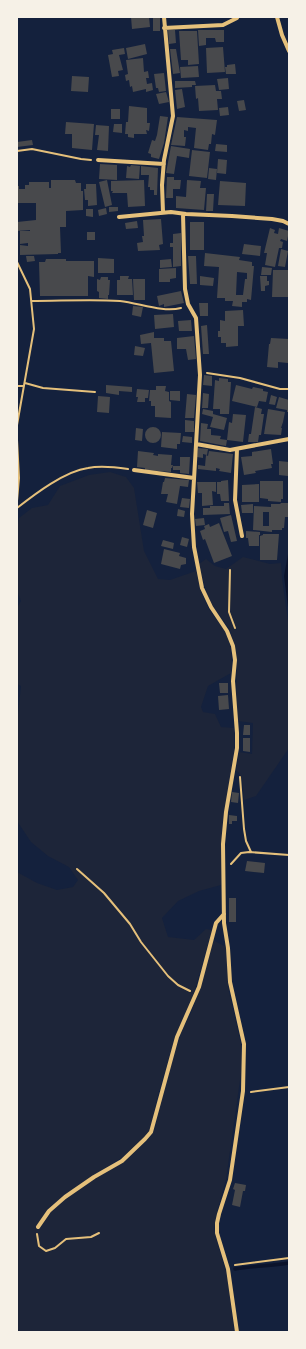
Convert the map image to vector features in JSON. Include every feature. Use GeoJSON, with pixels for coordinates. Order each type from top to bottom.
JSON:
{"type":"FeatureCollection","features":[{"type":"Feature","properties":{"kind":"street"},"geometry":{"type":"LineString","coordinates":[[163,212],[162,185],[164,164],[173,116],[164,17]]}},
{"type":"Feature","properties":{"kind":"street"},"geometry":{"type":"LineString","coordinates":[[164,28],[223,25],[237,17]]}},
{"type":"Feature","properties":{"kind":"street"},"geometry":{"type":"LineString","coordinates":[[277,17],[282,35],[289,51]]}},
{"type":"Feature","properties":{"kind":"street"},"geometry":{"type":"LineString","coordinates":[[98,160],[164,164]]}},
{"type":"Feature","properties":{"kind":"street"},"geometry":{"type":"LineString","coordinates":[[119,217],[171,212],[272,219],[289,224]]}},
{"type":"Feature","properties":{"kind":"street"},"geometry":{"type":"LineString","coordinates":[[183,214],[185,289],[189,306],[196,318],[200,372],[192,514],[194,548],[202,588],[211,607],[227,630],[233,646],[235,660],[233,680],[237,748],[226,812],[223,844],[224,923],[228,948],[230,982],[244,1044],[243,1091],[230,1180],[218,1214],[217,1233],[228,1266],[237,1332]]}},
{"type":"Feature","properties":{"kind":"street"},"geometry":{"type":"LineString","coordinates":[[196,444],[230,450],[289,439]]}},
{"type":"Feature","properties":{"kind":"street"},"geometry":{"type":"LineString","coordinates":[[238,449],[235,500],[242,536]]}},
{"type":"Feature","properties":{"kind":"street"},"geometry":{"type":"LineString","coordinates":[[134,470],[194,478]]}},
{"type":"Feature","properties":{"kind":"street"},"geometry":{"type":"LineString","coordinates":[[38,1227],[48,1211],[94,1177],[122,1160],[152,1132],[157,1106],[177,1037],[196,994],[216,923],[224,914]]}},
{"type":"Feature","properties":{"kind":"path"},"geometry":{"type":"LineString","coordinates":[[17,151],[32,149],[81,159],[98,160]]}},
{"type":"Feature","properties":{"kind":"path"},"geometry":{"type":"LineString","coordinates":[[17,262],[28,285],[34,329],[17,425]]}},
{"type":"Feature","properties":{"kind":"path"},"geometry":{"type":"LineString","coordinates":[[31,301],[122,301],[163,309],[176,309],[189,306]]}},
{"type":"Feature","properties":{"kind":"path"},"geometry":{"type":"LineString","coordinates":[[200,372],[240,378],[280,389],[289,389]]}},
{"type":"Feature","properties":{"kind":"path"},"geometry":{"type":"LineString","coordinates":[[25,383],[43,388],[96,392]]}},
{"type":"Feature","properties":{"kind":"path"},"geometry":{"type":"LineString","coordinates":[[17,386],[24,386]]}},
{"type":"Feature","properties":{"kind":"path"},"geometry":{"type":"LineString","coordinates":[[17,440],[19,478],[17,501]]}},
{"type":"Feature","properties":{"kind":"path"},"geometry":{"type":"LineString","coordinates":[[17,508],[35,494],[73,472],[87,468],[113,466],[134,470]]}},
{"type":"Feature","properties":{"kind":"path"},"geometry":{"type":"LineString","coordinates":[[233,770],[239,774],[241,778],[244,829],[246,841],[252,852]]}},
{"type":"Feature","properties":{"kind":"path"},"geometry":{"type":"LineString","coordinates":[[224,875],[240,853],[252,852],[289,855]]}},
{"type":"Feature","properties":{"kind":"path"},"geometry":{"type":"LineString","coordinates":[[77,869],[104,893],[130,924],[141,942],[168,976],[178,985],[196,994]]}},
{"type":"Feature","properties":{"kind":"path"},"geometry":{"type":"LineString","coordinates":[[243,1091],[254,1092],[289,1087]]}},
{"type":"Feature","properties":{"kind":"path"},"geometry":{"type":"LineString","coordinates":[[38,1227],[37,1236],[39,1246],[46,1251],[56,1248],[66,1239],[91,1236],[99,1232]]}},
{"type":"Feature","properties":{"kind":"path"},"geometry":{"type":"LineString","coordinates":[[228,1266],[289,1258]]}},
{"type":"Feature","properties":{"kind":"shaded area"},"geometry":{"type":"Polygon","coordinates":[[[110,472],[126,477],[134,488],[144,551],[158,579],[170,580],[196,571],[206,603],[226,633],[231,650],[231,673],[208,686],[201,707],[203,712],[215,714],[221,727],[234,728],[234,752],[223,820],[221,885],[199,891],[178,901],[162,918],[168,937],[194,940],[206,929],[212,930],[191,1003],[175,1037],[156,1102],[152,1124],[143,1139],[120,1159],[92,1176],[48,1208],[37,1227],[39,1229],[51,1212],[67,1198],[123,1162],[146,1142],[152,1134],[156,1125],[160,1103],[170,1068],[182,1030],[191,1013],[199,991],[213,940],[226,947],[229,992],[241,1044],[242,1066],[226,1179],[214,1228],[228,1279],[234,1331],[227,1332],[17,1332],[17,872],[37,883],[57,890],[73,887],[78,880],[69,867],[48,856],[31,842],[17,821],[17,723],[21,686],[17,684],[17,608],[21,601],[17,591],[17,529],[19,518],[32,508],[48,505],[60,486],[89,475],[110,472]]]}},
{"type":"Feature","properties":{"kind":"shaded area"},"geometry":{"type":"Polygon","coordinates":[[[289,549],[289,615],[284,576],[289,549]]]}},
{"type":"Feature","properties":{"kind":"shaded area"},"geometry":{"type":"Polygon","coordinates":[[[243,557],[270,564],[281,563],[289,629],[289,748],[256,796],[244,800],[242,779],[236,770],[239,752],[252,754],[253,723],[238,721],[236,701],[237,663],[235,648],[230,630],[211,603],[199,564],[206,559],[215,566],[226,569],[243,557]]]}},
{"type":"Feature","properties":{"kind":"building"},"geometry":{"type":"Polygon","coordinates":[[[131,17],[149,17],[150,27],[132,29],[131,17]]]}},
{"type":"Feature","properties":{"kind":"building"},"geometry":{"type":"Polygon","coordinates":[[[153,17],[160,17],[160,31],[153,31],[153,17]]]}},
{"type":"Feature","properties":{"kind":"building"},"geometry":{"type":"Polygon","coordinates":[[[168,30],[175,30],[176,43],[169,44],[168,30]]]}},
{"type":"Feature","properties":{"kind":"building"},"geometry":{"type":"Polygon","coordinates":[[[198,30],[224,30],[224,42],[216,42],[215,38],[206,38],[206,45],[199,46],[198,30]]]}},
{"type":"Feature","properties":{"kind":"building"},"geometry":{"type":"Polygon","coordinates":[[[179,31],[197,31],[199,64],[188,65],[188,60],[181,60],[179,31]]]}},
{"type":"Feature","properties":{"kind":"building"},"geometry":{"type":"Polygon","coordinates":[[[145,44],[147,54],[128,59],[126,48],[145,44]]]}},
{"type":"Feature","properties":{"kind":"building"},"geometry":{"type":"Polygon","coordinates":[[[223,47],[225,72],[207,73],[206,48],[223,47]]]}},
{"type":"Feature","properties":{"kind":"building"},"geometry":{"type":"Polygon","coordinates":[[[124,48],[125,54],[119,55],[123,70],[118,71],[119,76],[112,77],[108,55],[113,54],[112,50],[124,48]]]}},
{"type":"Feature","properties":{"kind":"building"},"geometry":{"type":"Polygon","coordinates":[[[170,49],[176,49],[180,73],[173,74],[170,49]]]}},
{"type":"Feature","properties":{"kind":"building"},"geometry":{"type":"Polygon","coordinates":[[[143,58],[144,72],[148,71],[149,78],[146,78],[147,84],[152,83],[153,90],[146,92],[146,89],[133,92],[132,86],[130,87],[129,80],[126,81],[125,75],[128,74],[126,60],[143,58]]]}},
{"type":"Feature","properties":{"kind":"building"},"geometry":{"type":"Polygon","coordinates":[[[235,64],[236,74],[226,74],[225,67],[227,67],[227,65],[235,64]]]}},
{"type":"Feature","properties":{"kind":"building"},"geometry":{"type":"Polygon","coordinates":[[[198,66],[199,77],[181,78],[180,67],[198,66]]]}},
{"type":"Feature","properties":{"kind":"building"},"geometry":{"type":"Polygon","coordinates":[[[164,73],[166,91],[159,92],[158,88],[156,88],[154,74],[164,73]]]}},
{"type":"Feature","properties":{"kind":"building"},"geometry":{"type":"Polygon","coordinates":[[[72,76],[89,77],[88,92],[71,91],[72,76]]]}},
{"type":"Feature","properties":{"kind":"building"},"geometry":{"type":"Polygon","coordinates":[[[228,78],[229,89],[219,90],[217,79],[228,78]]]}},
{"type":"Feature","properties":{"kind":"building"},"geometry":{"type":"Polygon","coordinates":[[[175,81],[195,81],[196,85],[192,85],[192,87],[175,88],[175,81]]]}},
{"type":"Feature","properties":{"kind":"building"},"geometry":{"type":"Polygon","coordinates":[[[215,85],[216,91],[221,91],[222,99],[217,99],[218,110],[199,111],[195,86],[215,85]]]}},
{"type":"Feature","properties":{"kind":"building"},"geometry":{"type":"Polygon","coordinates":[[[182,89],[185,107],[177,109],[175,90],[182,89]]]}},
{"type":"Feature","properties":{"kind":"building"},"geometry":{"type":"Polygon","coordinates":[[[166,92],[169,102],[159,104],[156,94],[166,92]]]}},
{"type":"Feature","properties":{"kind":"building"},"geometry":{"type":"Polygon","coordinates":[[[244,100],[246,110],[239,111],[237,101],[244,100]]]}},
{"type":"Feature","properties":{"kind":"building"},"geometry":{"type":"Polygon","coordinates":[[[129,106],[147,108],[147,123],[150,123],[149,131],[146,130],[147,134],[134,134],[134,138],[128,137],[128,134],[125,134],[126,122],[128,122],[129,106]]]}},
{"type":"Feature","properties":{"kind":"building"},"geometry":{"type":"Polygon","coordinates":[[[228,107],[229,115],[220,116],[219,108],[228,107]]]}},
{"type":"Feature","properties":{"kind":"building"},"geometry":{"type":"Polygon","coordinates":[[[111,109],[120,109],[120,119],[111,119],[111,109]]]}},
{"type":"Feature","properties":{"kind":"building"},"geometry":{"type":"Polygon","coordinates":[[[160,116],[168,117],[164,143],[159,159],[151,157],[151,154],[148,153],[152,140],[155,141],[157,135],[160,116]]]}},
{"type":"Feature","properties":{"kind":"building"},"geometry":{"type":"Polygon","coordinates":[[[177,117],[217,120],[215,135],[212,134],[211,144],[209,144],[208,150],[194,148],[196,128],[188,127],[188,131],[184,130],[184,137],[186,137],[185,146],[171,145],[177,117]]]}},
{"type":"Feature","properties":{"kind":"building"},"geometry":{"type":"Polygon","coordinates":[[[66,122],[94,124],[92,150],[72,148],[72,134],[65,134],[66,122]]]}},
{"type":"Feature","properties":{"kind":"building"},"geometry":{"type":"Polygon","coordinates":[[[114,124],[122,124],[122,133],[113,132],[114,124]]]}},
{"type":"Feature","properties":{"kind":"building"},"geometry":{"type":"Polygon","coordinates":[[[96,125],[109,126],[108,151],[97,150],[99,135],[95,135],[96,125]]]}},
{"type":"Feature","properties":{"kind":"building"},"geometry":{"type":"Polygon","coordinates":[[[32,140],[33,145],[17,147],[17,142],[32,140]]]}},
{"type":"Feature","properties":{"kind":"building"},"geometry":{"type":"Polygon","coordinates":[[[216,144],[227,145],[227,152],[215,151],[216,144]]]}},
{"type":"Feature","properties":{"kind":"building"},"geometry":{"type":"Polygon","coordinates":[[[171,146],[190,149],[189,158],[177,156],[174,174],[166,173],[171,146]]]}},
{"type":"Feature","properties":{"kind":"building"},"geometry":{"type":"Polygon","coordinates":[[[192,150],[210,152],[207,178],[189,176],[192,150]]]}},
{"type":"Feature","properties":{"kind":"building"},"geometry":{"type":"Polygon","coordinates":[[[218,159],[227,160],[226,174],[217,173],[218,159]]]}},
{"type":"Feature","properties":{"kind":"building"},"geometry":{"type":"Polygon","coordinates":[[[100,164],[117,165],[117,180],[99,179],[100,164]]]}},
{"type":"Feature","properties":{"kind":"building"},"geometry":{"type":"Polygon","coordinates":[[[131,165],[140,166],[139,179],[126,178],[127,166],[130,167],[131,165]]]}},
{"type":"Feature","properties":{"kind":"building"},"geometry":{"type":"Polygon","coordinates":[[[141,166],[158,168],[157,195],[154,195],[154,190],[150,190],[150,187],[148,187],[149,175],[141,175],[141,166]]]}},
{"type":"Feature","properties":{"kind":"building"},"geometry":{"type":"Polygon","coordinates":[[[209,168],[217,169],[216,180],[208,179],[209,168]]]}},
{"type":"Feature","properties":{"kind":"building"},"geometry":{"type":"Polygon","coordinates":[[[167,177],[174,177],[174,180],[181,180],[180,189],[173,189],[173,198],[166,198],[167,177]]]}},
{"type":"Feature","properties":{"kind":"building"},"geometry":{"type":"Polygon","coordinates":[[[51,180],[75,180],[76,183],[81,183],[81,191],[83,191],[83,210],[66,211],[66,227],[60,227],[61,253],[20,255],[20,245],[28,246],[28,243],[20,244],[20,231],[30,230],[17,231],[17,222],[36,220],[36,203],[17,203],[17,186],[19,186],[19,189],[25,189],[25,185],[29,185],[29,182],[49,182],[49,188],[51,188],[51,180]]]}},
{"type":"Feature","properties":{"kind":"building"},"geometry":{"type":"Polygon","coordinates":[[[107,180],[112,205],[105,207],[99,182],[107,180]]]}},
{"type":"Feature","properties":{"kind":"building"},"geometry":{"type":"Polygon","coordinates":[[[144,180],[145,206],[128,207],[127,193],[112,193],[113,191],[111,191],[111,181],[144,180]]]}},
{"type":"Feature","properties":{"kind":"building"},"geometry":{"type":"Polygon","coordinates":[[[187,180],[201,181],[200,188],[206,188],[204,210],[176,208],[176,196],[186,197],[187,180]]]}},
{"type":"Feature","properties":{"kind":"building"},"geometry":{"type":"Polygon","coordinates":[[[220,181],[246,183],[245,206],[218,205],[220,181]]]}},
{"type":"Feature","properties":{"kind":"building"},"geometry":{"type":"Polygon","coordinates":[[[86,184],[96,184],[97,205],[88,206],[88,200],[85,200],[84,189],[86,189],[86,184]]]}},
{"type":"Feature","properties":{"kind":"building"},"geometry":{"type":"Polygon","coordinates":[[[207,194],[214,194],[213,211],[206,211],[207,194]]]}},
{"type":"Feature","properties":{"kind":"building"},"geometry":{"type":"Polygon","coordinates":[[[109,207],[118,207],[118,211],[109,212],[109,207]]]}},
{"type":"Feature","properties":{"kind":"building"},"geometry":{"type":"Polygon","coordinates":[[[106,208],[107,214],[99,216],[98,210],[106,208]]]}},
{"type":"Feature","properties":{"kind":"building"},"geometry":{"type":"Polygon","coordinates":[[[86,209],[93,209],[93,217],[86,216],[86,209]]]}},
{"type":"Feature","properties":{"kind":"building"},"geometry":{"type":"Polygon","coordinates":[[[161,219],[163,244],[159,245],[160,250],[138,251],[137,243],[143,242],[142,236],[144,236],[143,220],[161,219]]]}},
{"type":"Feature","properties":{"kind":"building"},"geometry":{"type":"Polygon","coordinates":[[[137,221],[138,228],[126,229],[125,223],[137,221]]]}},
{"type":"Feature","properties":{"kind":"building"},"geometry":{"type":"Polygon","coordinates":[[[190,222],[204,222],[204,250],[190,250],[190,222]]]}},
{"type":"Feature","properties":{"kind":"building"},"geometry":{"type":"Polygon","coordinates":[[[270,228],[275,230],[274,233],[278,234],[279,228],[289,231],[287,241],[281,239],[280,241],[283,242],[282,248],[279,248],[275,267],[265,265],[267,253],[264,253],[270,228]]]}},
{"type":"Feature","properties":{"kind":"building"},"geometry":{"type":"Polygon","coordinates":[[[87,232],[95,232],[95,240],[87,240],[87,232]]]}},
{"type":"Feature","properties":{"kind":"building"},"geometry":{"type":"Polygon","coordinates":[[[181,233],[181,266],[173,267],[173,247],[170,247],[170,243],[173,243],[173,234],[181,233]]]}},
{"type":"Feature","properties":{"kind":"building"},"geometry":{"type":"Polygon","coordinates":[[[244,244],[261,246],[260,256],[242,254],[244,244]]]}},
{"type":"Feature","properties":{"kind":"building"},"geometry":{"type":"Polygon","coordinates":[[[281,249],[288,251],[285,267],[278,266],[281,249]]]}},
{"type":"Feature","properties":{"kind":"building"},"geometry":{"type":"Polygon","coordinates":[[[205,253],[240,257],[239,260],[252,262],[252,266],[254,266],[251,300],[247,299],[247,302],[242,302],[242,307],[232,306],[233,301],[225,301],[225,298],[217,298],[219,267],[204,266],[205,253]],[[237,272],[236,295],[243,295],[247,273],[237,272]]]}},
{"type":"Feature","properties":{"kind":"building"},"geometry":{"type":"Polygon","coordinates":[[[26,256],[34,256],[35,261],[27,262],[26,256]]]}},
{"type":"Feature","properties":{"kind":"building"},"geometry":{"type":"Polygon","coordinates":[[[188,256],[196,256],[197,284],[190,284],[188,256]]]}},
{"type":"Feature","properties":{"kind":"building"},"geometry":{"type":"Polygon","coordinates":[[[98,258],[114,259],[114,273],[98,273],[98,258]]]}},
{"type":"Feature","properties":{"kind":"building"},"geometry":{"type":"Polygon","coordinates":[[[46,259],[94,261],[94,277],[88,276],[88,296],[40,296],[39,262],[45,262],[46,259]]]}},
{"type":"Feature","properties":{"kind":"building"},"geometry":{"type":"Polygon","coordinates":[[[171,259],[172,267],[160,268],[160,260],[171,259]]]}},
{"type":"Feature","properties":{"kind":"building"},"geometry":{"type":"Polygon","coordinates":[[[262,267],[272,268],[271,275],[261,275],[262,267]]]}},
{"type":"Feature","properties":{"kind":"building"},"geometry":{"type":"Polygon","coordinates":[[[176,268],[176,278],[170,279],[170,282],[159,282],[159,269],[176,268]]]}},
{"type":"Feature","properties":{"kind":"building"},"geometry":{"type":"Polygon","coordinates":[[[273,270],[289,270],[289,297],[272,297],[273,270]]]}},
{"type":"Feature","properties":{"kind":"building"},"geometry":{"type":"Polygon","coordinates":[[[120,276],[129,276],[128,279],[132,279],[133,295],[117,295],[117,280],[120,280],[120,276]]]}},
{"type":"Feature","properties":{"kind":"building"},"geometry":{"type":"Polygon","coordinates":[[[200,276],[214,278],[213,286],[200,285],[200,276]]]}},
{"type":"Feature","properties":{"kind":"building"},"geometry":{"type":"Polygon","coordinates":[[[260,276],[267,276],[267,281],[269,281],[269,285],[265,286],[265,291],[261,291],[260,276]]]}},
{"type":"Feature","properties":{"kind":"building"},"geometry":{"type":"Polygon","coordinates":[[[101,277],[108,277],[108,280],[110,280],[108,299],[99,298],[99,292],[97,291],[97,279],[100,280],[101,277]]]}},
{"type":"Feature","properties":{"kind":"building"},"geometry":{"type":"Polygon","coordinates":[[[133,279],[145,279],[145,300],[134,300],[133,279]]]}},
{"type":"Feature","properties":{"kind":"building"},"geometry":{"type":"Polygon","coordinates":[[[181,291],[184,303],[164,307],[164,304],[159,306],[157,296],[181,291]]]}},
{"type":"Feature","properties":{"kind":"building"},"geometry":{"type":"Polygon","coordinates":[[[199,303],[208,303],[208,316],[200,316],[199,303]]]}},
{"type":"Feature","properties":{"kind":"building"},"geometry":{"type":"Polygon","coordinates":[[[133,306],[143,307],[141,317],[132,315],[133,306]]]}},
{"type":"Feature","properties":{"kind":"building"},"geometry":{"type":"Polygon","coordinates":[[[243,310],[244,326],[238,326],[238,346],[226,347],[226,343],[221,343],[221,337],[218,337],[218,331],[220,331],[220,320],[225,321],[225,311],[243,310]]]}},
{"type":"Feature","properties":{"kind":"building"},"geometry":{"type":"Polygon","coordinates":[[[173,314],[174,327],[155,329],[154,315],[173,314]]]}},
{"type":"Feature","properties":{"kind":"building"},"geometry":{"type":"Polygon","coordinates":[[[191,320],[192,331],[179,331],[178,321],[191,320]]]}},
{"type":"Feature","properties":{"kind":"building"},"geometry":{"type":"Polygon","coordinates":[[[207,325],[209,354],[203,354],[201,326],[207,325]]]}},
{"type":"Feature","properties":{"kind":"building"},"geometry":{"type":"Polygon","coordinates":[[[154,332],[154,338],[164,338],[164,341],[171,341],[174,371],[154,373],[151,343],[141,344],[140,335],[154,332]]]}},
{"type":"Feature","properties":{"kind":"building"},"geometry":{"type":"Polygon","coordinates":[[[194,336],[196,359],[188,360],[186,349],[177,349],[177,338],[194,336]]]}},
{"type":"Feature","properties":{"kind":"building"},"geometry":{"type":"Polygon","coordinates":[[[271,338],[289,339],[288,363],[278,362],[278,368],[267,367],[271,338]]]}},
{"type":"Feature","properties":{"kind":"building"},"geometry":{"type":"Polygon","coordinates":[[[135,346],[145,348],[143,356],[134,355],[135,346]]]}},
{"type":"Feature","properties":{"kind":"building"},"geometry":{"type":"Polygon","coordinates":[[[204,375],[212,376],[212,386],[203,385],[204,375]]]}},
{"type":"Feature","properties":{"kind":"building"},"geometry":{"type":"Polygon","coordinates":[[[219,378],[228,379],[228,382],[231,382],[229,414],[220,414],[220,409],[213,409],[215,380],[219,381],[219,378]]]}},
{"type":"Feature","properties":{"kind":"building"},"geometry":{"type":"Polygon","coordinates":[[[106,385],[132,387],[132,392],[119,391],[119,395],[106,393],[106,385]]]}},
{"type":"Feature","properties":{"kind":"building"},"geometry":{"type":"Polygon","coordinates":[[[236,385],[252,389],[253,387],[263,389],[263,391],[268,392],[266,402],[259,401],[257,407],[232,401],[236,385]]]}},
{"type":"Feature","properties":{"kind":"building"},"geometry":{"type":"Polygon","coordinates":[[[156,386],[166,386],[165,391],[169,392],[169,401],[171,402],[171,418],[155,417],[155,406],[151,406],[151,401],[149,401],[150,390],[156,390],[156,386]]]}},
{"type":"Feature","properties":{"kind":"building"},"geometry":{"type":"Polygon","coordinates":[[[137,389],[149,390],[148,398],[145,398],[145,402],[137,402],[137,389]]]}},
{"type":"Feature","properties":{"kind":"building"},"geometry":{"type":"Polygon","coordinates":[[[170,391],[180,391],[180,401],[170,400],[170,391]]]}},
{"type":"Feature","properties":{"kind":"building"},"geometry":{"type":"Polygon","coordinates":[[[203,393],[209,394],[208,408],[202,408],[203,393]]]}},
{"type":"Feature","properties":{"kind":"building"},"geometry":{"type":"Polygon","coordinates":[[[187,394],[196,395],[194,418],[185,418],[187,394]]]}},
{"type":"Feature","properties":{"kind":"building"},"geometry":{"type":"Polygon","coordinates":[[[271,395],[277,397],[275,405],[269,404],[271,395]]]}},
{"type":"Feature","properties":{"kind":"building"},"geometry":{"type":"Polygon","coordinates":[[[98,396],[110,397],[109,413],[97,412],[98,396]]]}},
{"type":"Feature","properties":{"kind":"building"},"geometry":{"type":"Polygon","coordinates":[[[279,397],[289,400],[289,412],[287,412],[287,410],[276,408],[279,397]]]}},
{"type":"Feature","properties":{"kind":"building"},"geometry":{"type":"Polygon","coordinates":[[[255,407],[262,409],[261,414],[264,414],[261,435],[259,435],[258,442],[248,442],[249,434],[251,434],[255,407]]]}},
{"type":"Feature","properties":{"kind":"building"},"geometry":{"type":"Polygon","coordinates":[[[203,409],[213,411],[213,414],[227,418],[224,430],[210,427],[213,417],[202,414],[203,409]]]}},
{"type":"Feature","properties":{"kind":"building"},"geometry":{"type":"Polygon","coordinates":[[[268,409],[285,412],[281,435],[264,434],[268,409]]]}},
{"type":"Feature","properties":{"kind":"building"},"geometry":{"type":"Polygon","coordinates":[[[233,414],[246,415],[243,442],[227,440],[229,422],[232,423],[233,414]]]}},
{"type":"Feature","properties":{"kind":"building"},"geometry":{"type":"Polygon","coordinates":[[[185,420],[194,421],[194,432],[185,432],[185,420]]]}},
{"type":"Feature","properties":{"kind":"building"},"geometry":{"type":"Polygon","coordinates":[[[201,423],[208,424],[207,429],[211,429],[211,435],[221,436],[220,439],[227,440],[226,446],[200,441],[201,423]]]}},
{"type":"Feature","properties":{"kind":"building"},"geometry":{"type":"Polygon","coordinates":[[[153,427],[159,429],[161,435],[159,441],[153,443],[147,441],[145,435],[147,429],[153,427]]]}},
{"type":"Feature","properties":{"kind":"building"},"geometry":{"type":"Polygon","coordinates":[[[136,428],[143,429],[142,441],[135,440],[136,428]]]}},
{"type":"Feature","properties":{"kind":"building"},"geometry":{"type":"Polygon","coordinates":[[[162,432],[181,433],[180,444],[177,444],[177,449],[161,447],[162,432]]]}},
{"type":"Feature","properties":{"kind":"building"},"geometry":{"type":"Polygon","coordinates":[[[183,436],[192,437],[192,443],[182,442],[183,436]]]}},
{"type":"Feature","properties":{"kind":"building"},"geometry":{"type":"Polygon","coordinates":[[[198,448],[208,449],[207,455],[203,454],[203,458],[197,457],[198,448]]]}},
{"type":"Feature","properties":{"kind":"building"},"geometry":{"type":"Polygon","coordinates":[[[271,449],[273,464],[271,464],[272,468],[255,471],[256,473],[244,475],[241,457],[252,456],[252,452],[271,449]]]}},
{"type":"Feature","properties":{"kind":"building"},"geometry":{"type":"Polygon","coordinates":[[[138,451],[154,453],[153,455],[158,456],[158,454],[172,455],[171,465],[173,465],[171,472],[145,470],[145,468],[137,467],[138,451]]]}},
{"type":"Feature","properties":{"kind":"building"},"geometry":{"type":"Polygon","coordinates":[[[209,451],[233,454],[231,473],[219,471],[220,469],[216,468],[216,471],[198,469],[198,465],[205,466],[206,455],[208,456],[209,451]]]}},
{"type":"Feature","properties":{"kind":"building"},"geometry":{"type":"Polygon","coordinates":[[[180,457],[190,457],[189,474],[180,473],[180,470],[173,470],[173,466],[180,466],[180,457]]]}},
{"type":"Feature","properties":{"kind":"building"},"geometry":{"type":"Polygon","coordinates":[[[279,461],[289,462],[288,476],[279,475],[279,461]]]}},
{"type":"Feature","properties":{"kind":"building"},"geometry":{"type":"Polygon","coordinates":[[[165,478],[189,480],[188,487],[180,486],[177,504],[166,502],[168,494],[161,494],[165,478]]]}},
{"type":"Feature","properties":{"kind":"building"},"geometry":{"type":"Polygon","coordinates":[[[228,480],[229,501],[221,501],[220,494],[217,494],[217,482],[228,480]]]}},
{"type":"Feature","properties":{"kind":"building"},"geometry":{"type":"Polygon","coordinates":[[[260,481],[283,481],[283,499],[281,499],[281,502],[268,501],[268,499],[260,498],[260,481]]]}},
{"type":"Feature","properties":{"kind":"building"},"geometry":{"type":"Polygon","coordinates":[[[197,482],[216,482],[216,492],[212,491],[213,505],[202,506],[202,493],[198,493],[197,482]]]}},
{"type":"Feature","properties":{"kind":"building"},"geometry":{"type":"Polygon","coordinates":[[[259,484],[259,502],[242,502],[242,485],[259,484]]]}},
{"type":"Feature","properties":{"kind":"building"},"geometry":{"type":"Polygon","coordinates":[[[182,498],[190,499],[189,508],[180,507],[182,498]]]}},
{"type":"Feature","properties":{"kind":"building"},"geometry":{"type":"Polygon","coordinates":[[[224,503],[229,503],[230,514],[203,515],[203,508],[210,508],[210,506],[224,506],[224,503]]]}},
{"type":"Feature","properties":{"kind":"building"},"geometry":{"type":"Polygon","coordinates":[[[288,503],[288,517],[285,517],[284,528],[282,528],[282,530],[272,530],[272,532],[253,530],[254,506],[271,507],[271,504],[288,503]],[[263,512],[263,526],[269,526],[269,512],[263,512]]]}},
{"type":"Feature","properties":{"kind":"building"},"geometry":{"type":"Polygon","coordinates":[[[253,504],[253,513],[242,513],[241,505],[253,504]]]}},
{"type":"Feature","properties":{"kind":"building"},"geometry":{"type":"Polygon","coordinates":[[[178,509],[185,511],[184,517],[177,516],[178,509]]]}},
{"type":"Feature","properties":{"kind":"building"},"geometry":{"type":"Polygon","coordinates":[[[147,510],[157,513],[153,528],[143,525],[147,510]]]}},
{"type":"Feature","properties":{"kind":"building"},"geometry":{"type":"Polygon","coordinates":[[[231,515],[237,541],[231,542],[228,531],[224,532],[220,518],[231,515]]]}},
{"type":"Feature","properties":{"kind":"building"},"geometry":{"type":"Polygon","coordinates":[[[204,518],[205,525],[196,526],[195,519],[204,518]]]}},
{"type":"Feature","properties":{"kind":"building"},"geometry":{"type":"Polygon","coordinates":[[[219,523],[232,556],[214,563],[205,539],[203,540],[200,531],[205,529],[204,526],[209,524],[210,527],[219,523]]]}},
{"type":"Feature","properties":{"kind":"building"},"geometry":{"type":"Polygon","coordinates":[[[246,531],[260,532],[259,546],[249,546],[248,538],[246,538],[246,531]]]}},
{"type":"Feature","properties":{"kind":"building"},"geometry":{"type":"Polygon","coordinates":[[[263,534],[279,534],[277,560],[260,560],[260,536],[263,534]]]}},
{"type":"Feature","properties":{"kind":"building"},"geometry":{"type":"Polygon","coordinates":[[[182,537],[189,539],[187,547],[180,545],[182,537]]]}},
{"type":"Feature","properties":{"kind":"building"},"geometry":{"type":"Polygon","coordinates":[[[163,540],[174,543],[173,549],[161,546],[163,540]]]}},
{"type":"Feature","properties":{"kind":"building"},"geometry":{"type":"Polygon","coordinates":[[[164,549],[180,553],[179,556],[186,558],[186,564],[181,565],[180,569],[161,564],[164,549]]]}},
{"type":"Feature","properties":{"kind":"building"},"geometry":{"type":"Polygon","coordinates":[[[219,683],[228,683],[228,693],[220,693],[219,683]]]}},
{"type":"Feature","properties":{"kind":"building"},"geometry":{"type":"Polygon","coordinates":[[[228,695],[229,709],[219,710],[218,696],[228,695]]]}},
{"type":"Feature","properties":{"kind":"building"},"geometry":{"type":"Polygon","coordinates":[[[244,725],[250,725],[250,735],[243,735],[244,725]]]}},
{"type":"Feature","properties":{"kind":"building"},"geometry":{"type":"Polygon","coordinates":[[[243,738],[250,738],[250,752],[243,751],[243,738]]]}},
{"type":"Feature","properties":{"kind":"building"},"geometry":{"type":"Polygon","coordinates":[[[232,792],[239,793],[238,803],[231,802],[232,792]]]}},
{"type":"Feature","properties":{"kind":"building"},"geometry":{"type":"Polygon","coordinates":[[[229,815],[237,816],[237,821],[232,821],[232,824],[229,824],[229,815]]]}},
{"type":"Feature","properties":{"kind":"building"},"geometry":{"type":"Polygon","coordinates":[[[247,861],[265,863],[264,873],[245,871],[247,861]]]}},
{"type":"Feature","properties":{"kind":"building"},"geometry":{"type":"Polygon","coordinates":[[[229,898],[236,898],[236,922],[229,922],[229,898]]]}},
{"type":"Feature","properties":{"kind":"building"},"geometry":{"type":"Polygon","coordinates":[[[235,1183],[246,1185],[245,1191],[243,1191],[240,1207],[232,1205],[235,1183]]]}},
{"type":"Feature","properties":{"kind":"waterway"},"geometry":{"type":"LineString","coordinates":[[235,1269],[289,1263]]}}]}
